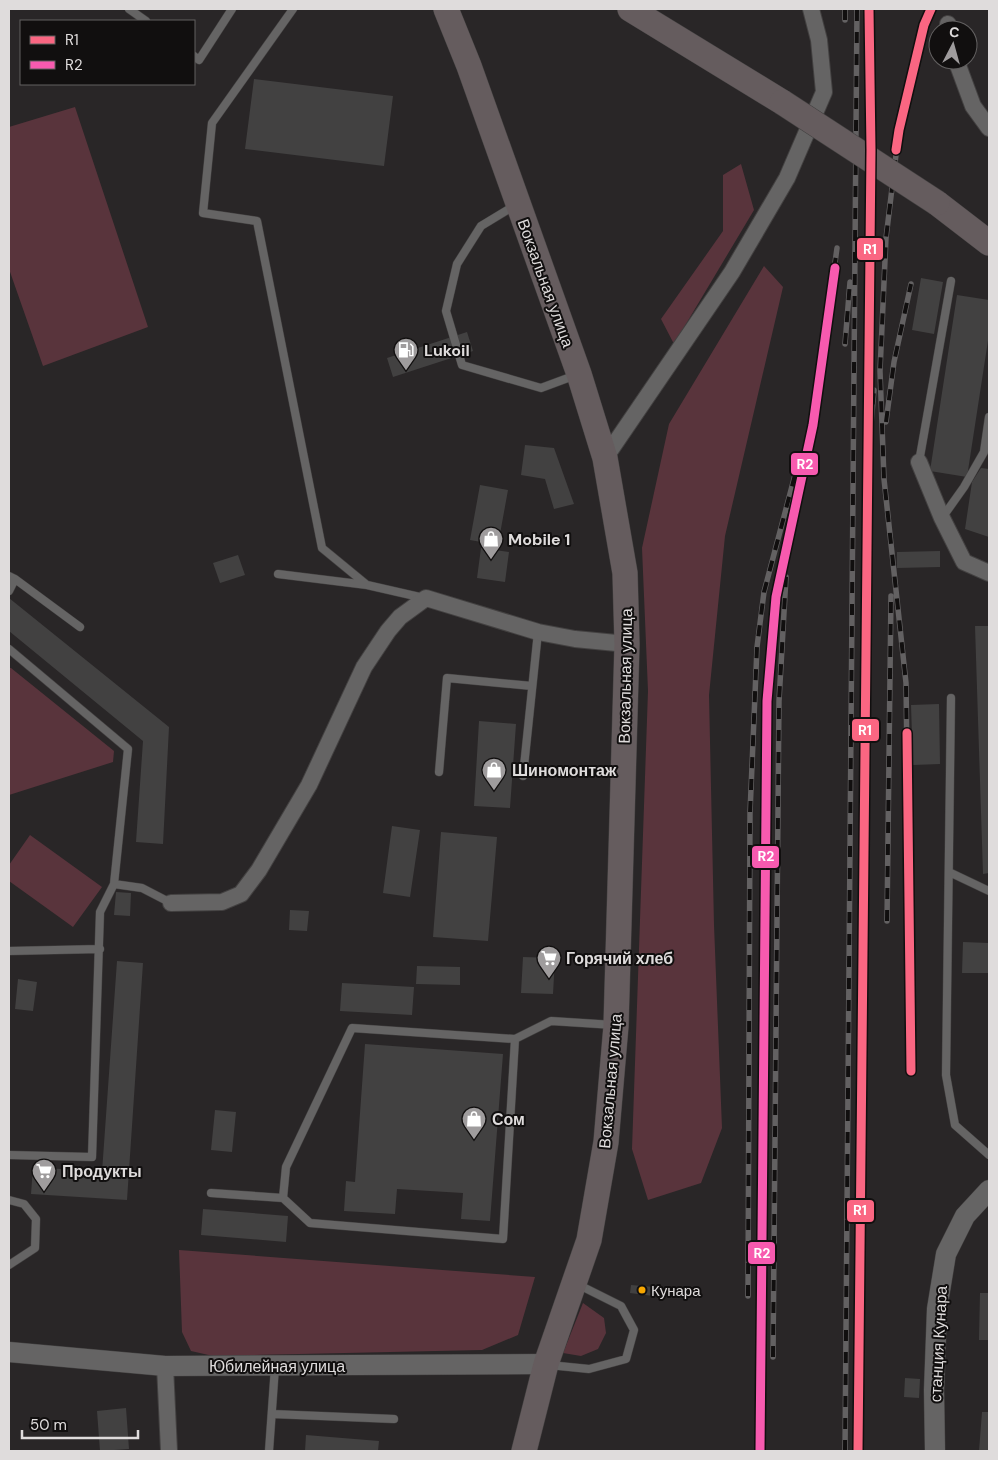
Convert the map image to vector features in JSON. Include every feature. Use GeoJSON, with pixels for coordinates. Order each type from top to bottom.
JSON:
{"type":"FeatureCollection","features":[{"type":"Feature","properties":{"kind":"main road","name":"Вокзальная улица"},"geometry":{"type":"LineString","coordinates":[[446,9],[470,66],[579,374],[605,458],[625,573],[627,644],[616,1026],[606,1142],[600,1186],[589,1240],[546,1364],[524,1451]]}},
{"type":"Feature","properties":{"kind":"main road"},"geometry":{"type":"LineString","coordinates":[[630,9],[782,102],[937,203],[989,243]]}},
{"type":"Feature","properties":{"kind":"street"},"geometry":{"type":"LineString","coordinates":[[605,458],[732,272],[787,178],[824,92],[819,40],[812,9]]}},
{"type":"Feature","properties":{"kind":"street"},"geometry":{"type":"LineString","coordinates":[[960,70],[973,106],[989,128]]}},
{"type":"Feature","properties":{"kind":"street"},"geometry":{"type":"LineString","coordinates":[[919,462],[942,518],[964,562],[989,573]]}},
{"type":"Feature","properties":{"kind":"street"},"geometry":{"type":"LineString","coordinates":[[171,903],[222,902],[241,894],[259,870],[309,785],[364,666],[400,617],[426,598],[538,632],[575,639],[627,644]]}},
{"type":"Feature","properties":{"kind":"street","name":"станция Кунара"},"geometry":{"type":"LineString","coordinates":[[935,1451],[934,1390],[937,1309],[946,1254],[965,1216],[989,1190]]}},
{"type":"Feature","properties":{"kind":"street","name":"Юбилейная улица"},"geometry":{"type":"LineString","coordinates":[[9,1352],[165,1366],[275,1367],[546,1364]]}},
{"type":"Feature","properties":{"kind":"street"},"geometry":{"type":"LineString","coordinates":[[165,1366],[169,1451]]}},
{"type":"Feature","properties":{"kind":"lane"},"geometry":{"type":"LineString","coordinates":[[129,9],[145,20]]}},
{"type":"Feature","properties":{"kind":"lane"},"geometry":{"type":"LineString","coordinates":[[195,57],[199,60],[232,9]]}},
{"type":"Feature","properties":{"kind":"lane"},"geometry":{"type":"LineString","coordinates":[[293,9],[212,123],[203,213],[257,221],[322,548],[367,585]]}},
{"type":"Feature","properties":{"kind":"lane"},"geometry":{"type":"LineString","coordinates":[[518,203],[481,226],[457,264],[446,311],[462,365],[541,388],[579,374]]}},
{"type":"Feature","properties":{"kind":"lane"},"geometry":{"type":"LineString","coordinates":[[919,462],[951,281]]}},
{"type":"Feature","properties":{"kind":"lane"},"geometry":{"type":"LineString","coordinates":[[942,518],[964,487],[984,452],[989,417]]}},
{"type":"Feature","properties":{"kind":"lane"},"geometry":{"type":"LineString","coordinates":[[278,574],[367,585],[426,598]]}},
{"type":"Feature","properties":{"kind":"lane"},"geometry":{"type":"LineString","coordinates":[[9,591],[12,577],[80,627]]}},
{"type":"Feature","properties":{"kind":"lane"},"geometry":{"type":"LineString","coordinates":[[523,776],[538,632]]}},
{"type":"Feature","properties":{"kind":"lane"},"geometry":{"type":"LineString","coordinates":[[9,650],[128,749],[114,884],[100,912],[92,1157],[9,1155]]}},
{"type":"Feature","properties":{"kind":"lane"},"geometry":{"type":"LineString","coordinates":[[438,772],[447,678],[532,686]]}},
{"type":"Feature","properties":{"kind":"lane"},"geometry":{"type":"LineString","coordinates":[[951,698],[946,1075],[955,1125],[989,1156]]}},
{"type":"Feature","properties":{"kind":"lane"},"geometry":{"type":"LineString","coordinates":[[948,872],[989,891]]}},
{"type":"Feature","properties":{"kind":"lane"},"geometry":{"type":"LineString","coordinates":[[114,884],[142,888],[171,903]]}},
{"type":"Feature","properties":{"kind":"lane"},"geometry":{"type":"LineString","coordinates":[[9,951],[100,949]]}},
{"type":"Feature","properties":{"kind":"lane"},"geometry":{"type":"LineString","coordinates":[[283,1198],[286,1167],[352,1028],[515,1038],[551,1021],[616,1026]]}},
{"type":"Feature","properties":{"kind":"lane"},"geometry":{"type":"LineString","coordinates":[[211,1194],[283,1198],[310,1224],[503,1239],[515,1038]]}},
{"type":"Feature","properties":{"kind":"lane"},"geometry":{"type":"LineString","coordinates":[[9,1200],[24,1204],[36,1219],[35,1248],[9,1265]]}},
{"type":"Feature","properties":{"kind":"lane"},"geometry":{"type":"LineString","coordinates":[[546,1364],[589,1369],[626,1359],[634,1330],[621,1306],[575,1283]]}},
{"type":"Feature","properties":{"kind":"lane"},"geometry":{"type":"LineString","coordinates":[[269,1451],[275,1367]]}},
{"type":"Feature","properties":{"kind":"lane"},"geometry":{"type":"LineString","coordinates":[[272,1414],[394,1419]]}},
{"type":"Feature","properties":{"kind":"shaded area"},"geometry":{"type":"Polygon","coordinates":[[[75,107],[148,327],[43,366],[9,269],[9,127],[75,107]]]}},
{"type":"Feature","properties":{"kind":"shaded area"},"geometry":{"type":"Polygon","coordinates":[[[741,164],[754,210],[674,344],[661,319],[723,231],[723,175],[741,164]]]}},
{"type":"Feature","properties":{"kind":"shaded area"},"geometry":{"type":"Polygon","coordinates":[[[764,266],[783,287],[725,536],[709,695],[714,925],[722,1128],[701,1183],[648,1200],[632,1149],[648,691],[642,548],[669,424],[764,266]]]}},
{"type":"Feature","properties":{"kind":"shaded area"},"geometry":{"type":"Polygon","coordinates":[[[9,668],[114,751],[113,762],[9,795],[9,668]]]}},
{"type":"Feature","properties":{"kind":"shaded area"},"geometry":{"type":"Polygon","coordinates":[[[30,835],[102,887],[73,927],[9,881],[9,865],[30,835]]]}},
{"type":"Feature","properties":{"kind":"shaded area"},"geometry":{"type":"Polygon","coordinates":[[[179,1250],[535,1277],[518,1335],[482,1350],[213,1356],[191,1351],[182,1332],[179,1250]]]}},
{"type":"Feature","properties":{"kind":"shaded area"},"geometry":{"type":"Polygon","coordinates":[[[583,1303],[604,1318],[606,1333],[598,1349],[581,1356],[563,1353],[583,1303]]]}},
{"type":"Feature","properties":{"kind":"building"},"geometry":{"type":"Polygon","coordinates":[[[254,79],[393,96],[384,166],[245,149],[254,79]]]}},
{"type":"Feature","properties":{"kind":"building"},"geometry":{"type":"Polygon","coordinates":[[[921,278],[943,282],[934,334],[912,330],[921,278]]]}},
{"type":"Feature","properties":{"kind":"building"},"geometry":{"type":"Polygon","coordinates":[[[957,295],[989,300],[989,334],[967,477],[930,471],[957,295]]]}},
{"type":"Feature","properties":{"kind":"building"},"geometry":{"type":"Polygon","coordinates":[[[467,332],[473,351],[393,377],[387,358],[467,332]]]}},
{"type":"Feature","properties":{"kind":"building"},"geometry":{"type":"Polygon","coordinates":[[[525,445],[554,448],[574,504],[554,509],[545,479],[521,475],[525,445]]]}},
{"type":"Feature","properties":{"kind":"building"},"geometry":{"type":"Polygon","coordinates":[[[981,468],[989,469],[989,537],[965,529],[972,482],[981,468]]]}},
{"type":"Feature","properties":{"kind":"building"},"geometry":{"type":"Polygon","coordinates":[[[480,485],[508,490],[498,545],[470,540],[480,485]]]}},
{"type":"Feature","properties":{"kind":"building"},"geometry":{"type":"Polygon","coordinates":[[[481,548],[509,552],[505,582],[477,578],[481,548]]]}},
{"type":"Feature","properties":{"kind":"building"},"geometry":{"type":"Polygon","coordinates":[[[940,551],[940,567],[897,568],[897,552],[940,551]]]}},
{"type":"Feature","properties":{"kind":"building"},"geometry":{"type":"Polygon","coordinates":[[[238,555],[245,575],[220,583],[213,563],[238,555]]]}},
{"type":"Feature","properties":{"kind":"building"},"geometry":{"type":"Polygon","coordinates":[[[9,598],[169,727],[163,844],[136,842],[143,741],[9,631],[9,598]]]}},
{"type":"Feature","properties":{"kind":"building"},"geometry":{"type":"Polygon","coordinates":[[[975,626],[989,626],[989,873],[983,874],[975,626]]]}},
{"type":"Feature","properties":{"kind":"building"},"geometry":{"type":"Polygon","coordinates":[[[939,704],[940,764],[913,765],[911,705],[939,704]]]}},
{"type":"Feature","properties":{"kind":"building"},"geometry":{"type":"Polygon","coordinates":[[[479,721],[516,724],[510,808],[474,806],[479,721]]]}},
{"type":"Feature","properties":{"kind":"building"},"geometry":{"type":"Polygon","coordinates":[[[392,826],[420,830],[410,897],[383,893],[392,826]]]}},
{"type":"Feature","properties":{"kind":"building"},"geometry":{"type":"Polygon","coordinates":[[[441,832],[497,837],[488,941],[433,937],[441,832]]]}},
{"type":"Feature","properties":{"kind":"building"},"geometry":{"type":"Polygon","coordinates":[[[116,892],[131,893],[130,916],[114,915],[116,892]]]}},
{"type":"Feature","properties":{"kind":"building"},"geometry":{"type":"Polygon","coordinates":[[[290,910],[309,911],[307,931],[289,930],[290,910]]]}},
{"type":"Feature","properties":{"kind":"building"},"geometry":{"type":"Polygon","coordinates":[[[963,942],[989,943],[989,973],[962,973],[963,942]]]}},
{"type":"Feature","properties":{"kind":"building"},"geometry":{"type":"Polygon","coordinates":[[[523,957],[555,958],[553,994],[521,993],[523,957]]]}},
{"type":"Feature","properties":{"kind":"building"},"geometry":{"type":"Polygon","coordinates":[[[117,961],[143,963],[127,1200],[31,1194],[33,1167],[102,1172],[117,961]]]}},
{"type":"Feature","properties":{"kind":"building"},"geometry":{"type":"Polygon","coordinates":[[[417,966],[460,967],[460,985],[416,984],[417,966]]]}},
{"type":"Feature","properties":{"kind":"building"},"geometry":{"type":"Polygon","coordinates":[[[18,979],[37,982],[33,1011],[15,1009],[18,979]]]}},
{"type":"Feature","properties":{"kind":"building"},"geometry":{"type":"Polygon","coordinates":[[[342,983],[414,987],[412,1015],[340,1011],[342,983]]]}},
{"type":"Feature","properties":{"kind":"building"},"geometry":{"type":"Polygon","coordinates":[[[365,1044],[503,1054],[490,1221],[461,1219],[463,1193],[397,1189],[395,1214],[344,1211],[346,1181],[355,1182],[365,1044]]]}},
{"type":"Feature","properties":{"kind":"building"},"geometry":{"type":"Polygon","coordinates":[[[215,1110],[236,1112],[232,1152],[211,1150],[215,1110]]]}},
{"type":"Feature","properties":{"kind":"building"},"geometry":{"type":"Polygon","coordinates":[[[203,1209],[288,1216],[286,1242],[201,1235],[203,1209]]]}},
{"type":"Feature","properties":{"kind":"building"},"geometry":{"type":"Polygon","coordinates":[[[631,1285],[654,1287],[653,1296],[630,1293],[631,1285]]]}},
{"type":"Feature","properties":{"kind":"building"},"geometry":{"type":"Polygon","coordinates":[[[980,1293],[989,1293],[989,1340],[979,1340],[980,1293]]]}},
{"type":"Feature","properties":{"kind":"building"},"geometry":{"type":"Polygon","coordinates":[[[905,1378],[920,1379],[919,1398],[904,1397],[905,1378]]]}},
{"type":"Feature","properties":{"kind":"building"},"geometry":{"type":"Polygon","coordinates":[[[126,1408],[129,1449],[100,1451],[97,1411],[126,1408]]]}},
{"type":"Feature","properties":{"kind":"building"},"geometry":{"type":"Polygon","coordinates":[[[982,1412],[989,1412],[989,1451],[979,1451],[982,1412]]]}},
{"type":"Feature","properties":{"kind":"building"},"geometry":{"type":"Polygon","coordinates":[[[306,1435],[379,1441],[378,1451],[305,1451],[306,1435]]]}},
{"type":"Feature","properties":{"kind":"railway"},"geometry":{"type":"LineString","coordinates":[[845,9],[845,20]]}},
{"type":"Feature","properties":{"kind":"railway"},"geometry":{"type":"LineString","coordinates":[[845,1451],[857,9]]}},
{"type":"Feature","properties":{"kind":"railway"},"geometry":{"type":"LineString","coordinates":[[911,1071],[906,683],[884,479],[880,371],[886,238],[899,130],[924,25],[931,9]]}},
{"type":"Feature","properties":{"kind":"railway"},"geometry":{"type":"LineString","coordinates":[[760,1451],[767,701],[776,597],[813,425],[837,248]]}},
{"type":"Feature","properties":{"kind":"railway"},"geometry":{"type":"LineString","coordinates":[[845,344],[850,282]]}},
{"type":"Feature","properties":{"kind":"railway"},"geometry":{"type":"LineString","coordinates":[[886,422],[894,362],[911,284]]}},
{"type":"Feature","properties":{"kind":"railway"},"geometry":{"type":"LineString","coordinates":[[867,470],[874,390]]}},
{"type":"Feature","properties":{"kind":"railway"},"geometry":{"type":"LineString","coordinates":[[748,1296],[750,813],[757,647],[764,592],[800,456]]}},
{"type":"Feature","properties":{"kind":"railway"},"geometry":{"type":"LineString","coordinates":[[773,1357],[779,701],[786,577]]}},
{"type":"Feature","properties":{"kind":"railway"},"geometry":{"type":"LineString","coordinates":[[887,921],[891,596]]}},
{"type":"Feature","properties":{"kind":"railway"},"geometry":{"type":"LineString","coordinates":[[858,1451],[865,615]]}},
{"type":"Feature","properties":{"kind":"transit line","name":"R1"},"geometry":{"type":"LineString","coordinates":[[858,1451],[871,150],[869,9]]}},
{"type":"Feature","properties":{"kind":"transit line","name":"R1"},"geometry":{"type":"LineString","coordinates":[[896,150],[924,25],[931,9]]}},
{"type":"Feature","properties":{"kind":"transit line","name":"R2"},"geometry":{"type":"LineString","coordinates":[[760,1451],[767,701],[776,597],[813,425],[835,268]]}},
{"type":"Feature","properties":{"kind":"transit line","name":"R1"},"geometry":{"type":"LineString","coordinates":[[907,733],[911,1071]]}},
{"type":"Feature","properties":{"kind":"place","name":"Lukoil"},"geometry":{"type":"Point","coordinates":[406,371]}},
{"type":"Feature","properties":{"kind":"place","name":"Mobile 1"},"geometry":{"type":"Point","coordinates":[491,560]}},
{"type":"Feature","properties":{"kind":"place","name":"Шиномонтаж"},"geometry":{"type":"Point","coordinates":[494,791]}},
{"type":"Feature","properties":{"kind":"place","name":"Горячий хлеб"},"geometry":{"type":"Point","coordinates":[549,979]}},
{"type":"Feature","properties":{"kind":"place","name":"Сом"},"geometry":{"type":"Point","coordinates":[474,1140]}},
{"type":"Feature","properties":{"kind":"place","name":"Продукты"},"geometry":{"type":"Point","coordinates":[44,1192]}},
{"type":"Feature","properties":{"kind":"place","name":"Кунара"},"geometry":{"type":"Point","coordinates":[642,1290]}}]}
